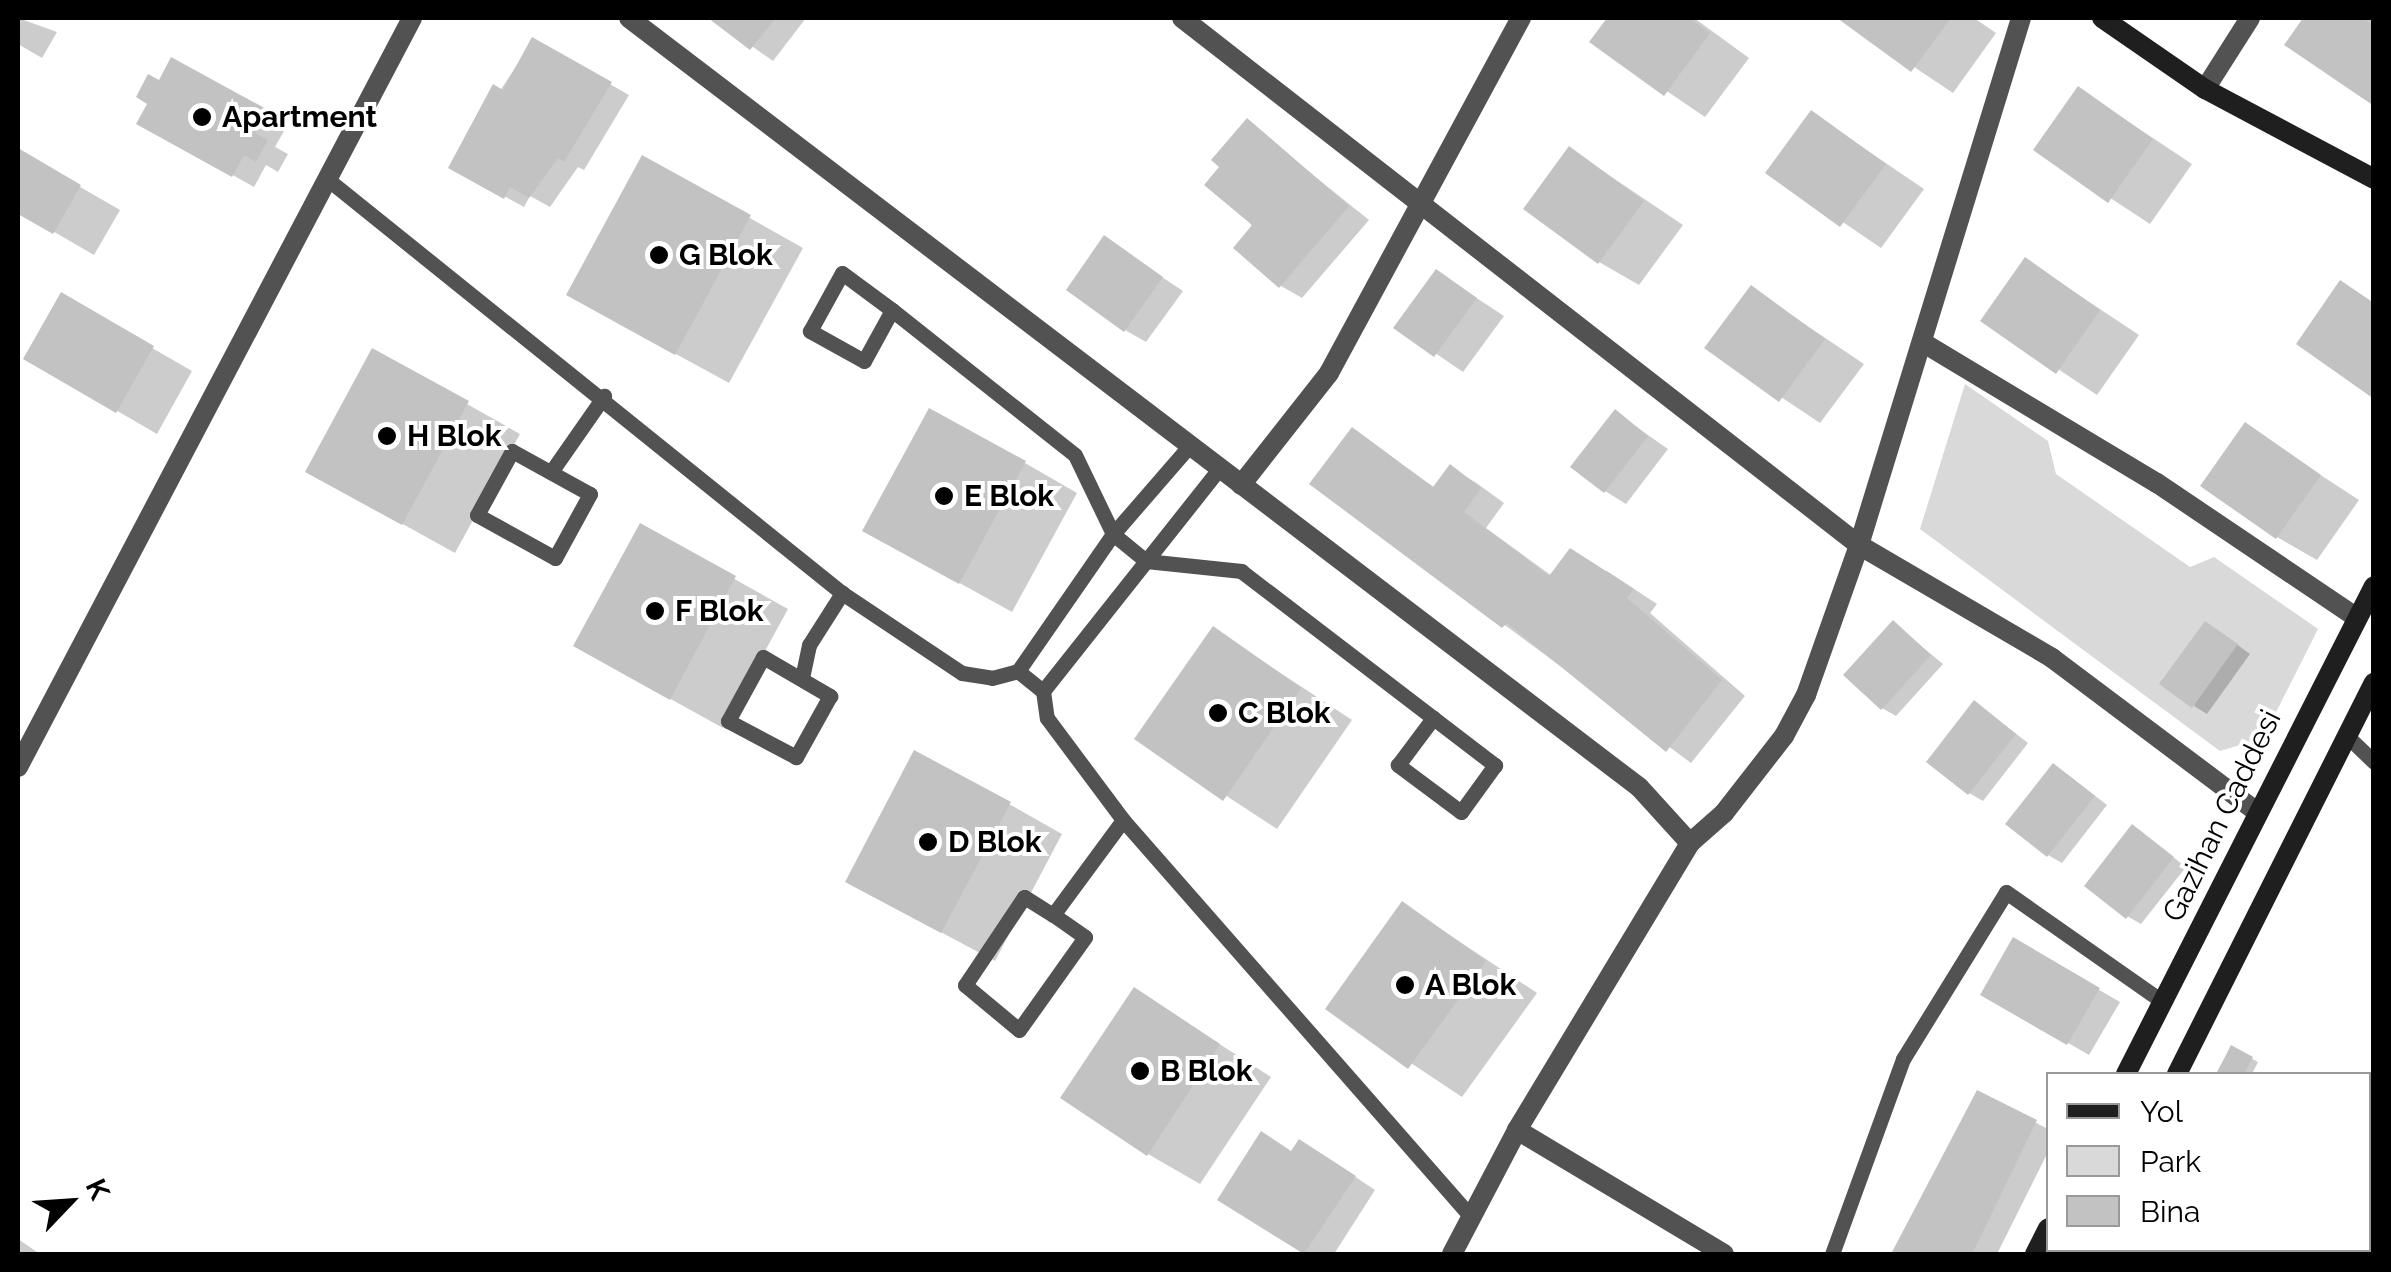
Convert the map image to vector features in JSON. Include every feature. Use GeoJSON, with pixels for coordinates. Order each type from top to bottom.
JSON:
{"type":"FeatureCollection","features":[{"type":"Feature","properties":{"kind":"main road"},"geometry":{"type":"LineString","coordinates":[[2102,18],[2204,89],[2374,179]]}},
{"type":"Feature","properties":{"kind":"main road","name":"Gazihan Caddesi"},"geometry":{"type":"LineString","coordinates":[[2127,1072],[2374,586]]}},
{"type":"Feature","properties":{"kind":"main road"},"geometry":{"type":"LineString","coordinates":[[2178,1072],[2374,683]]}},
{"type":"Feature","properties":{"kind":"street"},"geometry":{"type":"LineString","coordinates":[[18,767],[412,18]]}},
{"type":"Feature","properties":{"kind":"street"},"geometry":{"type":"LineString","coordinates":[[628,18],[1639,787],[1690,843]]}},
{"type":"Feature","properties":{"kind":"street"},"geometry":{"type":"LineString","coordinates":[[1182,18],[1424,202],[1859,545],[2052,658],[2257,812]]}},
{"type":"Feature","properties":{"kind":"street"},"geometry":{"type":"LineString","coordinates":[[1241,484],[1329,374],[1521,18]]}},
{"type":"Feature","properties":{"kind":"street"},"geometry":{"type":"LineString","coordinates":[[1452,1254],[1517,1130],[1690,843],[1724,813],[1790,726],[1859,545],[2021,18]]}},
{"type":"Feature","properties":{"kind":"street"},"geometry":{"type":"LineString","coordinates":[[2204,89],[2250,18]]}},
{"type":"Feature","properties":{"kind":"street"},"geometry":{"type":"LineString","coordinates":[[1922,342],[2156,483],[2356,618]]}},
{"type":"Feature","properties":{"kind":"street"},"geometry":{"type":"LineString","coordinates":[[1517,1130],[1724,1254]]}},
{"type":"Feature","properties":{"kind":"lane"},"geometry":{"type":"LineString","coordinates":[[326,178],[604,396],[842,592],[962,673],[992,678],[1018,671],[1113,534],[1190,445]]}},
{"type":"Feature","properties":{"kind":"lane"},"geometry":{"type":"LineString","coordinates":[[892,310],[864,361],[810,331],[842,273],[892,310],[1075,455],[1113,534],[1146,561],[1241,572],[1433,718],[1495,766],[1461,812],[1398,766],[1433,718]]}},
{"type":"Feature","properties":{"kind":"lane"},"geometry":{"type":"LineString","coordinates":[[551,472],[604,396]]}},
{"type":"Feature","properties":{"kind":"lane"},"geometry":{"type":"LineString","coordinates":[[512,451],[551,472],[590,494],[555,558],[477,515],[512,451]]}},
{"type":"Feature","properties":{"kind":"lane"},"geometry":{"type":"LineString","coordinates":[[1043,692],[1220,468]]}},
{"type":"Feature","properties":{"kind":"lane"},"geometry":{"type":"LineString","coordinates":[[802,678],[809,645],[842,592]]}},
{"type":"Feature","properties":{"kind":"lane"},"geometry":{"type":"LineString","coordinates":[[763,657],[802,678],[830,696],[796,758],[728,721],[763,657]]}},
{"type":"Feature","properties":{"kind":"lane"},"geometry":{"type":"LineString","coordinates":[[1018,671],[1043,692],[1047,718],[1123,820],[1472,1218]]}},
{"type":"Feature","properties":{"kind":"lane"},"geometry":{"type":"LineString","coordinates":[[2346,735],[2374,762]]}},
{"type":"Feature","properties":{"kind":"lane"},"geometry":{"type":"LineString","coordinates":[[1053,916],[1123,820]]}},
{"type":"Feature","properties":{"kind":"lane"},"geometry":{"type":"LineString","coordinates":[[1832,1254],[1904,1060],[2006,892],[2163,1002]]}},
{"type":"Feature","properties":{"kind":"lane"},"geometry":{"type":"LineString","coordinates":[[1024,897],[1053,916],[1085,937],[1019,1030],[965,985],[1024,897]]}},
{"type":"Feature","properties":{"kind":"green space"},"geometry":{"type":"Polygon","coordinates":[[[1965,384],[2048,441],[2056,474],[2190,567],[2214,557],[2318,629],[2263,738],[2220,751],[1920,529],[1965,384]]]}},
{"type":"Feature","properties":{"kind":"building"},"geometry":{"type":"Polygon","coordinates":[[[708,18],[776,18],[750,50],[708,18]]]}},
{"type":"Feature","properties":{"kind":"building"},"geometry":{"type":"Polygon","coordinates":[[[1607,18],[1689,18],[1710,33],[1664,96],[1589,42],[1607,18]]]}},
{"type":"Feature","properties":{"kind":"building"},"geometry":{"type":"Polygon","coordinates":[[[1837,18],[1951,18],[1911,72],[1837,18]]]}},
{"type":"Feature","properties":{"kind":"building"},"geometry":{"type":"Polygon","coordinates":[[[2303,18],[2362,18],[2374,25],[2374,106],[2284,45],[2303,18]]]}},
{"type":"Feature","properties":{"kind":"building"},"geometry":{"type":"Polygon","coordinates":[[[532,37],[612,82],[564,162],[558,158],[529,198],[510,187],[504,199],[448,168],[493,84],[503,90],[532,37]]]}},
{"type":"Feature","properties":{"kind":"building","name":"Apartment"},"geometry":{"type":"Polygon","coordinates":[[[171,57],[268,110],[255,133],[268,140],[256,162],[244,155],[232,177],[136,124],[147,104],[136,97],[148,74],[159,80],[171,57]]]}},
{"type":"Feature","properties":{"kind":"building"},"geometry":{"type":"Polygon","coordinates":[[[2078,86],[2153,139],[2108,203],[2033,150],[2078,86]]]}},
{"type":"Feature","properties":{"kind":"building"},"geometry":{"type":"Polygon","coordinates":[[[1811,110],[1886,164],[1840,227],[1765,173],[1811,110]]]}},
{"type":"Feature","properties":{"kind":"building"},"geometry":{"type":"Polygon","coordinates":[[[1247,118],[1349,206],[1279,288],[1233,248],[1252,225],[1204,185],[1219,167],[1211,160],[1247,118]]]}},
{"type":"Feature","properties":{"kind":"building"},"geometry":{"type":"Polygon","coordinates":[[[1569,146],[1644,201],[1598,264],[1523,209],[1569,146]]]}},
{"type":"Feature","properties":{"kind":"building"},"geometry":{"type":"Polygon","coordinates":[[[18,148],[81,185],[53,234],[18,214],[18,148]]]}},
{"type":"Feature","properties":{"kind":"building","name":"G Blok"},"geometry":{"type":"Polygon","coordinates":[[[642,155],[751,215],[675,355],[566,295],[642,155]]]}},
{"type":"Feature","properties":{"kind":"building"},"geometry":{"type":"Polygon","coordinates":[[[1104,235],[1163,277],[1124,332],[1066,290],[1104,235]]]}},
{"type":"Feature","properties":{"kind":"building"},"geometry":{"type":"Polygon","coordinates":[[[2025,257],[2100,310],[2056,374],[1980,321],[2025,257]]]}},
{"type":"Feature","properties":{"kind":"building"},"geometry":{"type":"Polygon","coordinates":[[[1436,269],[1477,298],[1434,357],[1393,328],[1436,269]]]}},
{"type":"Feature","properties":{"kind":"building"},"geometry":{"type":"Polygon","coordinates":[[[2340,280],[2374,303],[2374,399],[2296,344],[2340,280]]]}},
{"type":"Feature","properties":{"kind":"building"},"geometry":{"type":"Polygon","coordinates":[[[1751,285],[1825,339],[1779,402],[1704,348],[1751,285]]]}},
{"type":"Feature","properties":{"kind":"building"},"geometry":{"type":"Polygon","coordinates":[[[61,292],[154,346],[116,413],[23,359],[61,292]]]}},
{"type":"Feature","properties":{"kind":"building","name":"H Blok"},"geometry":{"type":"Polygon","coordinates":[[[372,348],[469,401],[402,525],[305,472],[372,348]]]}},
{"type":"Feature","properties":{"kind":"building","name":"E Blok"},"geometry":{"type":"Polygon","coordinates":[[[929,408],[1026,461],[959,584],[862,531],[929,408]]]}},
{"type":"Feature","properties":{"kind":"building"},"geometry":{"type":"Polygon","coordinates":[[[1615,409],[1648,436],[1604,493],[1570,467],[1615,409]]]}},
{"type":"Feature","properties":{"kind":"building"},"geometry":{"type":"Polygon","coordinates":[[[2245,422],[2321,475],[2276,539],[2200,486],[2245,422]]]}},
{"type":"Feature","properties":{"kind":"building"},"geometry":{"type":"Polygon","coordinates":[[[1352,427],[1433,487],[1450,464],[1481,488],[1464,512],[1549,576],[1570,548],[1634,589],[1627,598],[1722,680],[1666,752],[1507,623],[1502,628],[1309,484],[1352,427]]]}},
{"type":"Feature","properties":{"kind":"building","name":"F Blok"},"geometry":{"type":"Polygon","coordinates":[[[640,523],[736,576],[670,700],[573,646],[640,523]]]}},
{"type":"Feature","properties":{"kind":"building"},"geometry":{"type":"Polygon","coordinates":[[[1893,620],[1931,655],[1881,710],[1843,675],[1893,620]]]}},
{"type":"Feature","properties":{"kind":"building"},"geometry":{"type":"Polygon","coordinates":[[[2205,621],[2238,644],[2192,708],[2159,684],[2205,621]]]}},
{"type":"Feature","properties":{"kind":"building","name":"C Blok"},"geometry":{"type":"Polygon","coordinates":[[[1213,626],[1301,688],[1223,801],[1134,739],[1213,626]]]}},
{"type":"Feature","properties":{"kind":"building"},"geometry":{"type":"Polygon","coordinates":[[[1974,700],[2016,734],[1968,795],[1926,762],[1974,700]]]}},
{"type":"Feature","properties":{"kind":"building","name":"D Blok"},"geometry":{"type":"Polygon","coordinates":[[[914,750],[1011,802],[941,933],[845,882],[914,750]]]}},
{"type":"Feature","properties":{"kind":"building"},"geometry":{"type":"Polygon","coordinates":[[[2053,763],[2095,796],[2047,857],[2005,824],[2053,763]]]}},
{"type":"Feature","properties":{"kind":"building"},"geometry":{"type":"Polygon","coordinates":[[[2132,824],[2174,857],[2126,919],[2084,886],[2132,824]]]}},
{"type":"Feature","properties":{"kind":"building","name":"A Blok"},"geometry":{"type":"Polygon","coordinates":[[[1402,901],[1486,961],[1408,1069],[1325,1009],[1402,901]]]}},
{"type":"Feature","properties":{"kind":"building"},"geometry":{"type":"Polygon","coordinates":[[[2013,937],[2100,988],[2067,1045],[1980,995],[2013,937]]]}},
{"type":"Feature","properties":{"kind":"building","name":"B Blok"},"geometry":{"type":"Polygon","coordinates":[[[1134,987],[1220,1044],[1147,1156],[1060,1098],[1134,987]]]}},
{"type":"Feature","properties":{"kind":"building"},"geometry":{"type":"Polygon","coordinates":[[[2231,1045],[2253,1057],[2245,1072],[2217,1072],[2231,1045]]]}},
{"type":"Feature","properties":{"kind":"building"},"geometry":{"type":"Polygon","coordinates":[[[1977,1090],[2037,1120],[1972,1254],[1891,1254],[1977,1090]]]}},
{"type":"Feature","properties":{"kind":"building"},"geometry":{"type":"Polygon","coordinates":[[[1261,1131],[1291,1151],[1299,1139],[1356,1176],[1304,1254],[1217,1200],[1261,1131]]]}},
{"type":"Feature","properties":{"kind":"place","name":"Apartment"},"geometry":{"type":"Point","coordinates":[202,117]}},
{"type":"Feature","properties":{"kind":"place","name":"G Blok"},"geometry":{"type":"Point","coordinates":[659,255]}},
{"type":"Feature","properties":{"kind":"place","name":"H Blok"},"geometry":{"type":"Point","coordinates":[387,436]}},
{"type":"Feature","properties":{"kind":"place","name":"E Blok"},"geometry":{"type":"Point","coordinates":[944,496]}},
{"type":"Feature","properties":{"kind":"place","name":"F Blok"},"geometry":{"type":"Point","coordinates":[655,611]}},
{"type":"Feature","properties":{"kind":"place","name":"C Blok"},"geometry":{"type":"Point","coordinates":[1218,713]}},
{"type":"Feature","properties":{"kind":"place","name":"D Blok"},"geometry":{"type":"Point","coordinates":[928,842]}},
{"type":"Feature","properties":{"kind":"place","name":"A Blok"},"geometry":{"type":"Point","coordinates":[1405,985]}},
{"type":"Feature","properties":{"kind":"place","name":"B Blok"},"geometry":{"type":"Point","coordinates":[1140,1071]}}]}
